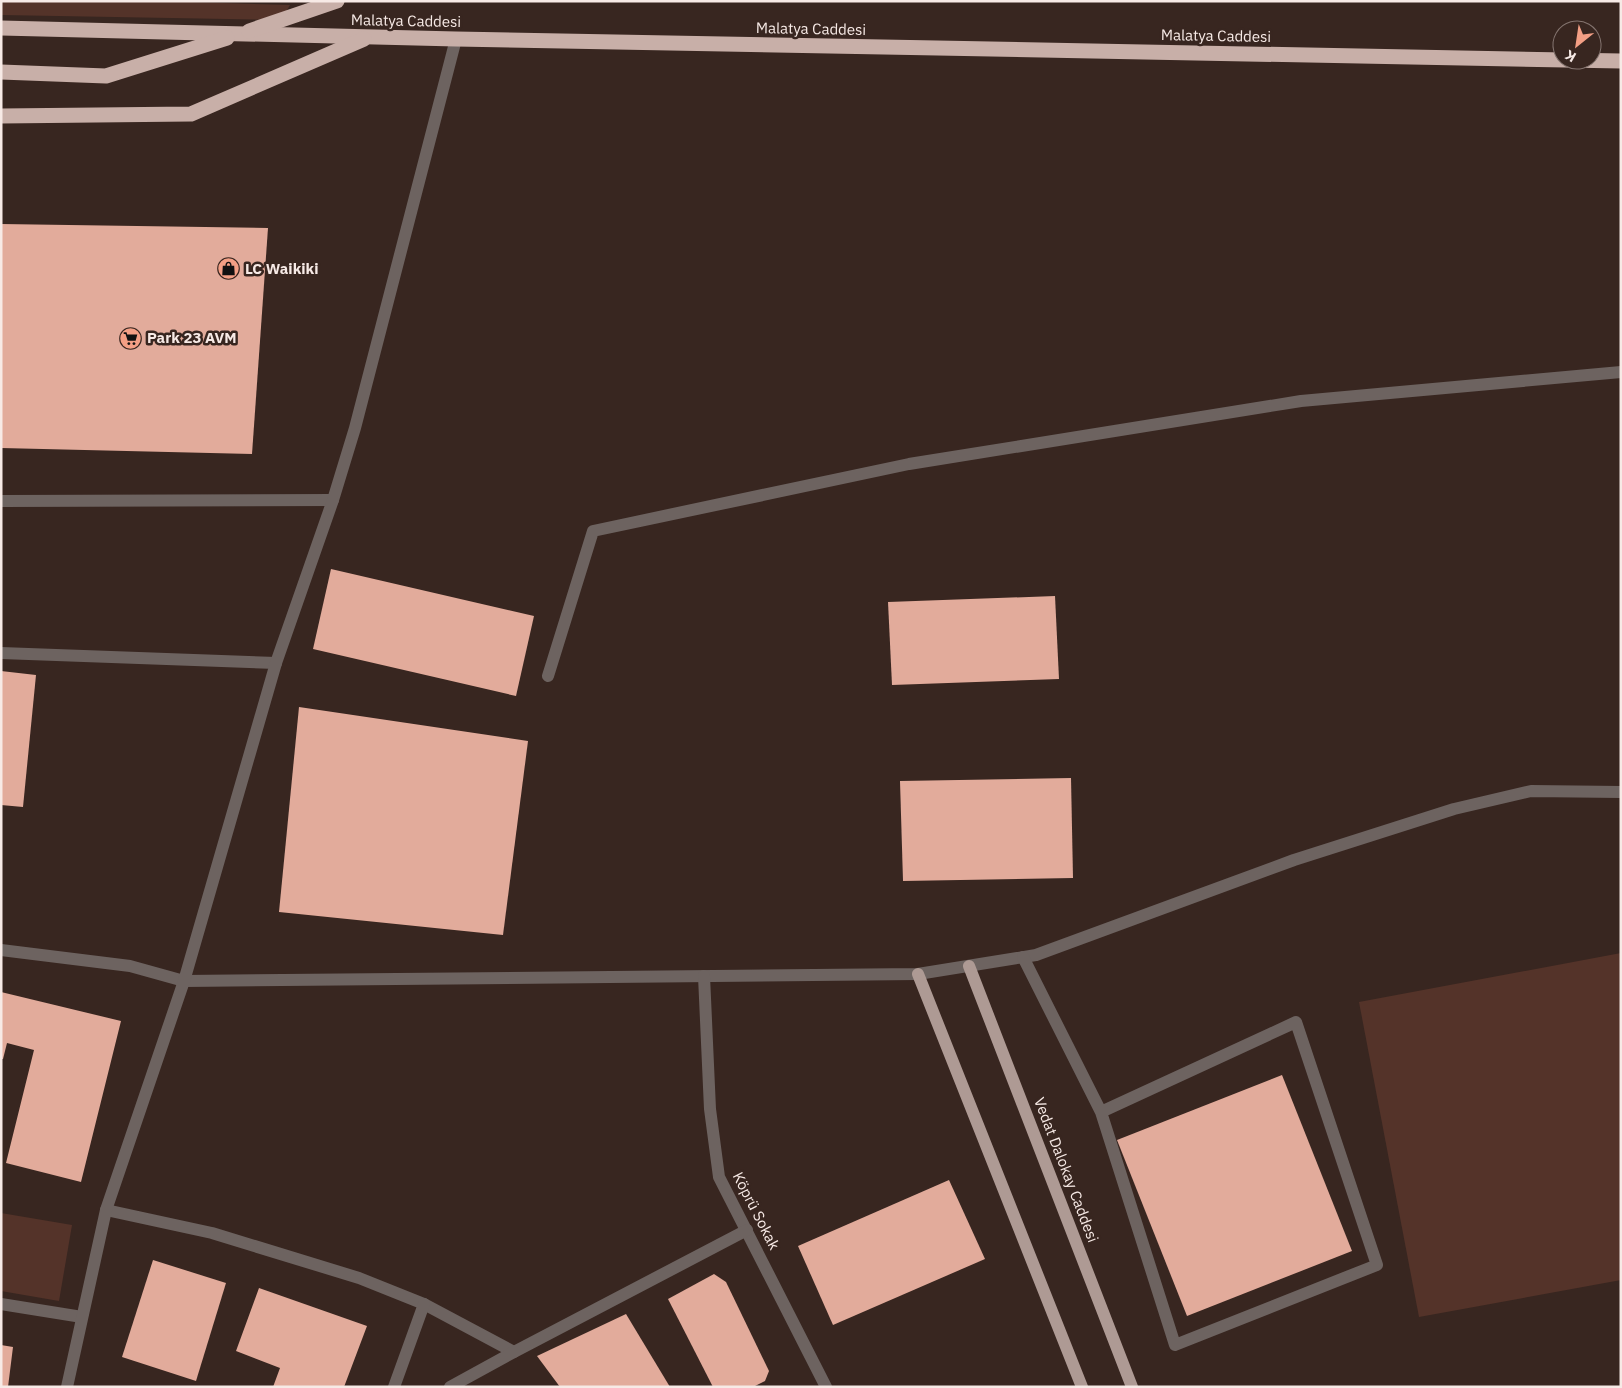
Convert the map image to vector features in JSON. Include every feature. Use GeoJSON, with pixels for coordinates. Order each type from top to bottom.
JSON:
{"type":"FeatureCollection","features":[{"type":"Feature","properties":{"kind":"highway"},"geometry":{"type":"LineString","coordinates":[[1,72],[106,76],[337,1]]}},
{"type":"Feature","properties":{"kind":"highway","name":"Malatya Caddesi"},"geometry":{"type":"LineString","coordinates":[[1,28],[456,39],[1621,61]]}},
{"type":"Feature","properties":{"kind":"highway"},"geometry":{"type":"LineString","coordinates":[[1,116],[191,114],[369,37]]}},
{"type":"Feature","properties":{"kind":"main road","name":"Vedat Dalokay Caddesi"},"geometry":{"type":"LineString","coordinates":[[970,966],[1132,1387]]}},
{"type":"Feature","properties":{"kind":"main road"},"geometry":{"type":"LineString","coordinates":[[918,974],[1082,1387]]}},
{"type":"Feature","properties":{"kind":"street"},"geometry":{"type":"LineString","coordinates":[[67,1387],[106,1210],[184,981],[276,663],[333,500],[355,428],[456,39]]}},
{"type":"Feature","properties":{"kind":"street"},"geometry":{"type":"LineString","coordinates":[[548,676],[593,531],[909,464],[1301,400],[1621,372]]}},
{"type":"Feature","properties":{"kind":"street"},"geometry":{"type":"LineString","coordinates":[[1,501],[333,500]]}},
{"type":"Feature","properties":{"kind":"street"},"geometry":{"type":"LineString","coordinates":[[1,653],[276,663]]}},
{"type":"Feature","properties":{"kind":"street"},"geometry":{"type":"LineString","coordinates":[[1,950],[130,966],[184,981],[918,974],[1036,955],[1294,860],[1454,809],[1531,791],[1621,792]]}},
{"type":"Feature","properties":{"kind":"street"},"geometry":{"type":"LineString","coordinates":[[1023,957],[1101,1112],[1175,1345],[1377,1265],[1296,1022],[1101,1112]]}},
{"type":"Feature","properties":{"kind":"street","name":"Köprü Sokak"},"geometry":{"type":"LineString","coordinates":[[704,976],[710,1109],[719,1177],[826,1387]]}},
{"type":"Feature","properties":{"kind":"street"},"geometry":{"type":"LineString","coordinates":[[106,1210],[212,1233],[359,1278],[424,1304],[514,1352]]}},
{"type":"Feature","properties":{"kind":"street"},"geometry":{"type":"LineString","coordinates":[[450,1387],[747,1230]]}},
{"type":"Feature","properties":{"kind":"street"},"geometry":{"type":"LineString","coordinates":[[1,1304],[82,1317]]}},
{"type":"Feature","properties":{"kind":"street"},"geometry":{"type":"LineString","coordinates":[[394,1387],[424,1304]]}},
{"type":"Feature","properties":{"kind":"shaded area"},"geometry":{"type":"Polygon","coordinates":[[[1,1],[158,1],[290,5],[281,20],[1,15],[1,1]]]}},
{"type":"Feature","properties":{"kind":"shaded area"},"geometry":{"type":"Polygon","coordinates":[[[1621,953],[1621,1280],[1419,1317],[1359,1002],[1621,953]]]}},
{"type":"Feature","properties":{"kind":"shaded area"},"geometry":{"type":"Polygon","coordinates":[[[1,1213],[72,1225],[59,1301],[1,1291],[1,1213]]]}},
{"type":"Feature","properties":{"kind":"building","name":"Park 23 AVM"},"geometry":{"type":"Polygon","coordinates":[[[1,224],[268,228],[252,454],[1,448],[1,224]]]}},
{"type":"Feature","properties":{"kind":"building"},"geometry":{"type":"Polygon","coordinates":[[[331,569],[534,616],[516,696],[313,649],[331,569]]]}},
{"type":"Feature","properties":{"kind":"building"},"geometry":{"type":"Polygon","coordinates":[[[1055,596],[1059,679],[892,685],[888,602],[1055,596]]]}},
{"type":"Feature","properties":{"kind":"building"},"geometry":{"type":"Polygon","coordinates":[[[1,671],[36,675],[23,807],[1,805],[1,671]]]}},
{"type":"Feature","properties":{"kind":"building"},"geometry":{"type":"Polygon","coordinates":[[[299,707],[528,741],[503,935],[279,912],[299,707]]]}},
{"type":"Feature","properties":{"kind":"building"},"geometry":{"type":"Polygon","coordinates":[[[1071,778],[1073,878],[903,881],[900,781],[1071,778]]]}},
{"type":"Feature","properties":{"kind":"building"},"geometry":{"type":"Polygon","coordinates":[[[1,992],[121,1021],[81,1182],[6,1163],[34,1050],[7,1043],[3,1059],[1,1059],[1,992]]]}},
{"type":"Feature","properties":{"kind":"building"},"geometry":{"type":"Polygon","coordinates":[[[1282,1075],[1352,1251],[1187,1316],[1117,1140],[1282,1075]]]}},
{"type":"Feature","properties":{"kind":"building"},"geometry":{"type":"Polygon","coordinates":[[[949,1180],[985,1259],[833,1325],[798,1246],[949,1180]]]}},
{"type":"Feature","properties":{"kind":"building"},"geometry":{"type":"Polygon","coordinates":[[[153,1260],[226,1283],[196,1381],[122,1357],[153,1260]]]}},
{"type":"Feature","properties":{"kind":"building"},"geometry":{"type":"Polygon","coordinates":[[[714,1274],[726,1282],[769,1371],[765,1381],[753,1387],[713,1387],[668,1299],[714,1274]]]}},
{"type":"Feature","properties":{"kind":"building"},"geometry":{"type":"Polygon","coordinates":[[[259,1288],[367,1326],[344,1387],[273,1387],[280,1368],[236,1351],[259,1288]]]}},
{"type":"Feature","properties":{"kind":"building"},"geometry":{"type":"Polygon","coordinates":[[[626,1314],[670,1387],[560,1387],[537,1356],[626,1314]]]}},
{"type":"Feature","properties":{"kind":"building"},"geometry":{"type":"Polygon","coordinates":[[[1,1345],[13,1347],[8,1387],[1,1387],[1,1345]]]}},
{"type":"Feature","properties":{"kind":"place","name":"LC Waikiki"},"geometry":{"type":"Point","coordinates":[229,269]}},
{"type":"Feature","properties":{"kind":"place","name":"Park 23 AVM"},"geometry":{"type":"Point","coordinates":[131,338]}}]}
